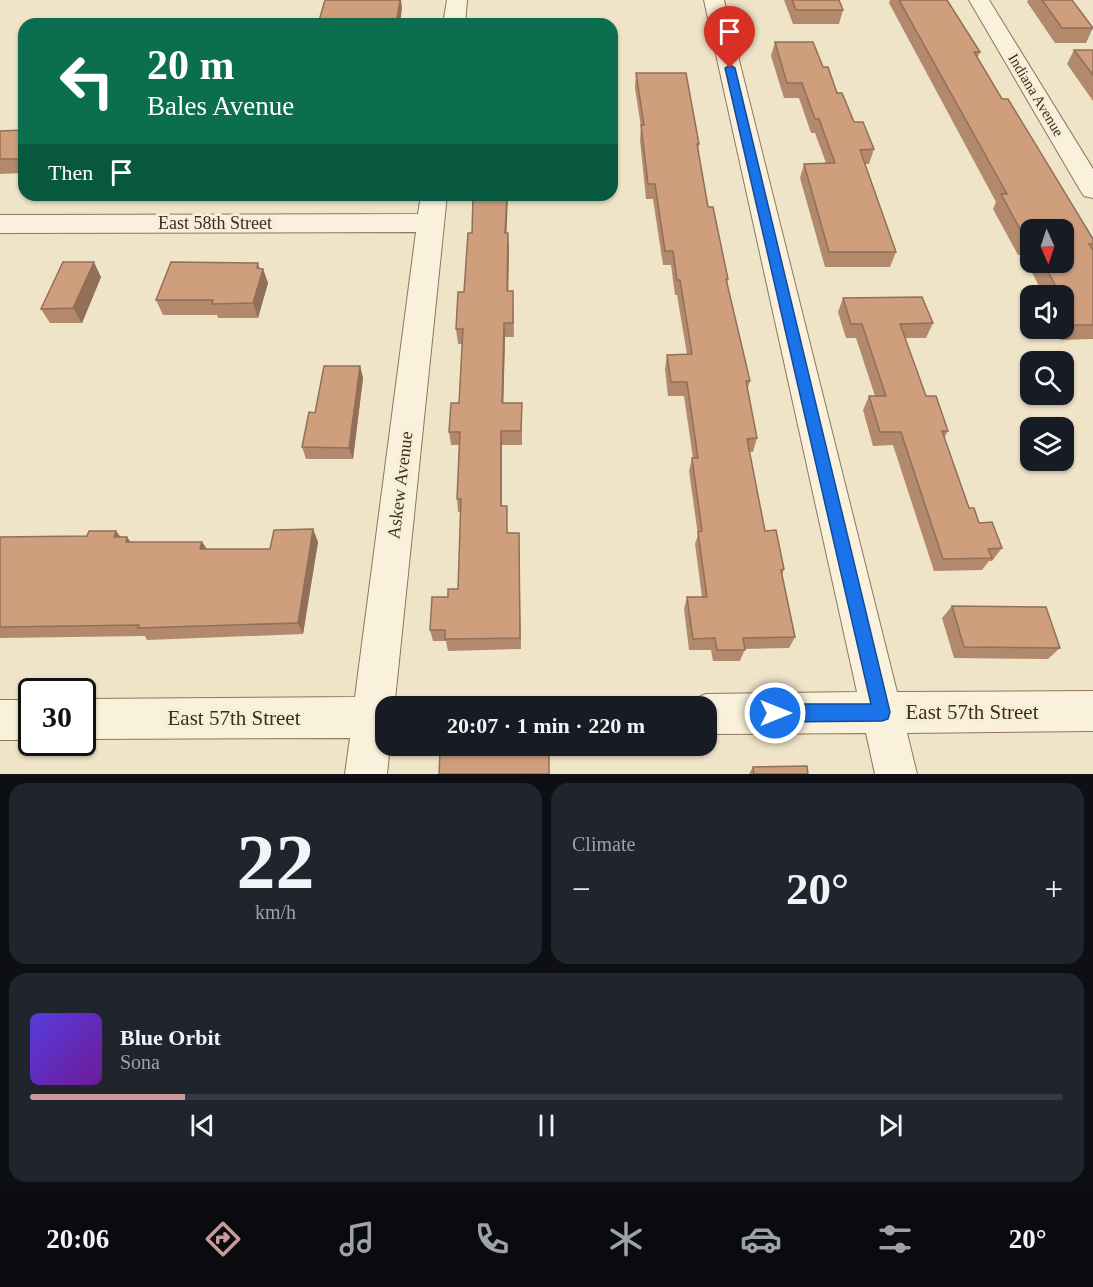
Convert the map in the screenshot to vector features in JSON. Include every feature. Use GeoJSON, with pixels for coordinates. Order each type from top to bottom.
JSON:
{"type":"FeatureCollection","features":[{"type":"Feature","properties":{"kind":"street"},"geometry":{"type":"LineString","coordinates":[[454,18],[456,0]]}},
{"type":"Feature","properties":{"kind":"street"},"geometry":{"type":"LineString","coordinates":[[714,0],[896,774]]}},
{"type":"Feature","properties":{"kind":"street","name":"Indiana Avenue"},"geometry":{"type":"LineString","coordinates":[[979,0],[1093,190]]}},
{"type":"Feature","properties":{"kind":"street","name":"East 58th Street"},"geometry":{"type":"LineString","coordinates":[[0,224],[432,209]]}},
{"type":"Feature","properties":{"kind":"street","name":"Askew Avenue"},"geometry":{"type":"LineString","coordinates":[[381,696],[432,209]]}},
{"type":"Feature","properties":{"kind":"street","name":"East 57th Street"},"geometry":{"type":"LineString","coordinates":[[717,714],[1093,711]]}},
{"type":"Feature","properties":{"kind":"street","name":"East 57th Street"},"geometry":{"type":"LineString","coordinates":[[96,719],[375,717]]}},
{"type":"Feature","properties":{"kind":"street"},"geometry":{"type":"LineString","coordinates":[[0,720],[18,720]]}},
{"type":"Feature","properties":{"kind":"street","name":"Askew Avenue"},"geometry":{"type":"LineString","coordinates":[[366,774],[375,735]]}},
{"type":"Feature","properties":{"kind":"building"},"geometry":{"type":"Polygon","coordinates":[[[325,0],[400,0],[397,18],[320,18],[325,0]]]}},
{"type":"Feature","properties":{"kind":"building"},"geometry":{"type":"Polygon","coordinates":[[[792,0],[839,0],[843,10],[796,10],[792,0]]]}},
{"type":"Feature","properties":{"kind":"building"},"geometry":{"type":"Polygon","coordinates":[[[899,0],[947,0],[980,52],[974,52],[1002,99],[1008,99],[1093,239],[1093,244],[1089,244],[1093,250],[1093,325],[1074,325],[1074,285],[1055,285],[1049,273],[1074,273],[1074,219],[1020,219],[1020,229],[1001,194],[1007,194],[899,0]]]}},
{"type":"Feature","properties":{"kind":"building"},"geometry":{"type":"Polygon","coordinates":[[[1042,0],[1072,0],[1093,28],[1062,28],[1042,0]]]}},
{"type":"Feature","properties":{"kind":"building"},"geometry":{"type":"Polygon","coordinates":[[[775,42],[813,42],[823,67],[828,67],[837,93],[842,93],[854,122],[863,122],[874,149],[860,150],[896,252],[829,252],[804,164],[835,163],[819,119],[815,119],[802,83],[787,83],[775,42]]]}},
{"type":"Feature","properties":{"kind":"building"},"geometry":{"type":"Polygon","coordinates":[[[1074,50],[1093,50],[1093,75],[1074,50]]]}},
{"type":"Feature","properties":{"kind":"building"},"geometry":{"type":"Polygon","coordinates":[[[636,73],[686,73],[708,207],[713,207],[728,279],[726,279],[750,381],[746,381],[757,438],[747,439],[765,531],[776,530],[784,569],[781,570],[795,637],[743,638],[745,650],[717,650],[715,638],[693,639],[687,597],[707,597],[698,532],[702,531],[692,458],[698,458],[687,382],[671,382],[667,355],[692,354],[673,251],[665,251],[655,184],[648,184],[641,125],[644,125],[636,73]]]}},
{"type":"Feature","properties":{"kind":"building"},"geometry":{"type":"Polygon","coordinates":[[[18,130],[18,159],[0,159],[0,131],[18,130]]]}},
{"type":"Feature","properties":{"kind":"building"},"geometry":{"type":"Polygon","coordinates":[[[473,201],[507,201],[507,291],[513,291],[513,323],[504,323],[502,403],[522,403],[521,431],[501,431],[501,506],[507,506],[507,533],[519,533],[520,638],[445,639],[445,630],[430,630],[432,597],[448,597],[448,589],[458,589],[461,499],[457,499],[460,432],[449,432],[451,403],[459,403],[463,329],[456,329],[458,292],[464,292],[468,233],[472,233],[473,201]]]}},
{"type":"Feature","properties":{"kind":"building"},"geometry":{"type":"Polygon","coordinates":[[[63,262],[94,262],[73,308],[41,309],[63,262]]]}},
{"type":"Feature","properties":{"kind":"building"},"geometry":{"type":"Polygon","coordinates":[[[171,262],[258,263],[257,268],[263,269],[253,303],[212,304],[213,300],[156,300],[171,262]]]}},
{"type":"Feature","properties":{"kind":"building"},"geometry":{"type":"Polygon","coordinates":[[[922,297],[933,323],[900,324],[926,396],[936,396],[948,431],[942,431],[969,508],[974,508],[979,523],[992,522],[1002,548],[988,549],[992,558],[943,559],[901,432],[880,432],[869,396],[886,396],[862,324],[851,324],[843,298],[922,297]]]}},
{"type":"Feature","properties":{"kind":"building"},"geometry":{"type":"Polygon","coordinates":[[[324,366],[360,366],[349,448],[302,447],[309,412],[315,413],[324,366]]]}},
{"type":"Feature","properties":{"kind":"building"},"geometry":{"type":"Polygon","coordinates":[[[313,529],[298,623],[138,628],[139,625],[0,627],[0,537],[87,536],[89,531],[116,531],[114,537],[127,537],[126,542],[202,542],[200,549],[270,549],[274,530],[313,529]]]}},
{"type":"Feature","properties":{"kind":"building"},"geometry":{"type":"Polygon","coordinates":[[[952,606],[1046,607],[1060,648],[964,647],[952,606]]]}},
{"type":"Feature","properties":{"kind":"building"},"geometry":{"type":"Polygon","coordinates":[[[440,756],[549,756],[549,774],[439,774],[440,756]]]}},
{"type":"Feature","properties":{"kind":"building"},"geometry":{"type":"Polygon","coordinates":[[[807,766],[808,774],[754,774],[753,767],[807,766]]]}},
{"type":"Feature","properties":{"kind":"route"},"geometry":{"type":"LineString","coordinates":[[730,68],[882,712],[775,713]]}}]}
